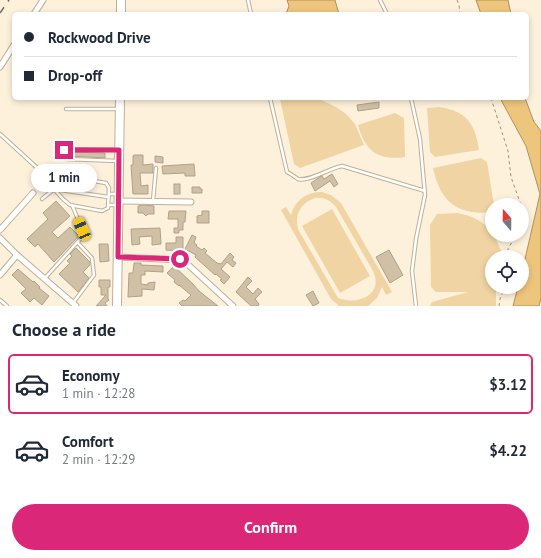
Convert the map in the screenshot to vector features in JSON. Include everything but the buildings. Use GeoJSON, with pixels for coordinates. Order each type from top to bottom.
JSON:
{"type":"FeatureCollection","features":[{"type":"Feature","properties":{"kind":"main road"},"geometry":{"type":"LineString","coordinates":[[121,0],[121,12]]}},
{"type":"Feature","properties":{"kind":"main road"},"geometry":{"type":"LineString","coordinates":[[117,306],[120,100]]}},
{"type":"Feature","properties":{"kind":"street"},"geometry":{"type":"LineString","coordinates":[[35,12],[43,0]]}},
{"type":"Feature","properties":{"kind":"street"},"geometry":{"type":"LineString","coordinates":[[0,67],[12,48]]}},
{"type":"Feature","properties":{"kind":"street"},"geometry":{"type":"LineString","coordinates":[[0,230],[33,193]]}},
{"type":"Feature","properties":{"kind":"street"},"geometry":{"type":"LineString","coordinates":[[119,200],[191,202]]}},
{"type":"Feature","properties":{"kind":"street"},"geometry":{"type":"LineString","coordinates":[[0,238],[74,304]]}},
{"type":"Feature","properties":{"kind":"street"},"geometry":{"type":"LineString","coordinates":[[0,275],[18,255]]}},
{"type":"Feature","properties":{"kind":"street"},"geometry":{"type":"LineString","coordinates":[[118,257],[183,260],[233,306]]}},
{"type":"Feature","properties":{"kind":"lane"},"geometry":{"type":"LineString","coordinates":[[248,0],[251,12]]}},
{"type":"Feature","properties":{"kind":"lane"},"geometry":{"type":"LineString","coordinates":[[380,0],[386,12]]}},
{"type":"Feature","properties":{"kind":"lane"},"geometry":{"type":"LineString","coordinates":[[270,100],[287,172],[292,175],[299,179],[306,179],[335,167],[342,166],[425,191]]}},
{"type":"Feature","properties":{"kind":"lane"},"geometry":{"type":"LineString","coordinates":[[411,100],[420,139],[425,191],[412,271],[416,306]]}},
{"type":"Feature","properties":{"kind":"lane"},"geometry":{"type":"LineString","coordinates":[[66,109],[120,109]]}},
{"type":"Feature","properties":{"kind":"lane"},"geometry":{"type":"LineString","coordinates":[[0,134],[46,176],[58,175],[106,183],[108,186],[107,210],[102,211],[72,206],[66,203],[54,189],[50,182],[50,176]]}},
{"type":"Feature","properties":{"kind":"lane"},"geometry":{"type":"LineString","coordinates":[[118,161],[66,159],[62,157],[65,149],[119,150]]}},
{"type":"Feature","properties":{"kind":"lane"},"geometry":{"type":"LineString","coordinates":[[153,202],[156,168]]}},
{"type":"Feature","properties":{"kind":"lane"},"geometry":{"type":"LineString","coordinates":[[42,199],[54,189],[108,195],[119,200]]}},
{"type":"Feature","properties":{"kind":"lane"},"geometry":{"type":"LineString","coordinates":[[108,205],[119,200]]}},
{"type":"Feature","properties":{"kind":"lane"},"geometry":{"type":"LineString","coordinates":[[45,278],[83,236],[83,232],[72,206]]}},
{"type":"Feature","properties":{"kind":"lane"},"geometry":{"type":"LineString","coordinates":[[74,304],[94,277],[92,258],[78,243]]}},
{"type":"Feature","properties":{"kind":"lane"},"geometry":{"type":"LineString","coordinates":[[0,300],[7,306]]}},
{"type":"Feature","properties":{"kind":"path"},"geometry":{"type":"LineString","coordinates":[[457,0],[460,12]]}},
{"type":"Feature","properties":{"kind":"path"},"geometry":{"type":"LineString","coordinates":[[492,100],[508,150],[511,176],[519,198]]}},
{"type":"Feature","properties":{"kind":"path"},"geometry":{"type":"LineString","coordinates":[[499,306],[502,294]]}},
{"type":"Feature","properties":{"kind":"shaded area"},"geometry":{"type":"Polygon","coordinates":[[[287,0],[335,0],[338,12],[287,12],[289,6],[287,0]]]}},
{"type":"Feature","properties":{"kind":"shaded area"},"geometry":{"type":"Polygon","coordinates":[[[476,0],[508,0],[511,12],[480,12],[476,0]]]}},
{"type":"Feature","properties":{"kind":"shaded area"},"geometry":{"type":"Polygon","coordinates":[[[280,100],[321,100],[346,114],[355,124],[364,145],[300,168],[294,164],[280,100]]]}},
{"type":"Feature","properties":{"kind":"shaded area"},"geometry":{"type":"Polygon","coordinates":[[[501,100],[526,100],[534,122],[541,131],[541,298],[539,306],[513,306],[516,294],[529,294],[529,250],[527,250],[540,194],[526,146],[501,100]]]}},
{"type":"Feature","properties":{"kind":"shaded area"},"geometry":{"type":"Polygon","coordinates":[[[439,107],[456,112],[468,120],[475,133],[479,150],[435,157],[430,152],[427,108],[439,107]]]}},
{"type":"Feature","properties":{"kind":"shaded area"},"geometry":{"type":"Polygon","coordinates":[[[395,113],[404,118],[405,157],[387,157],[374,152],[364,142],[358,125],[395,113]]]}},
{"type":"Feature","properties":{"kind":"shaded area"},"geometry":{"type":"Polygon","coordinates":[[[481,158],[487,162],[493,198],[485,198],[485,213],[460,209],[452,204],[440,189],[433,168],[481,158]]]}},
{"type":"Feature","properties":{"kind":"shaded area"},"geometry":{"type":"Polygon","coordinates":[[[316,192],[331,195],[341,203],[392,292],[386,295],[382,287],[377,298],[368,306],[339,306],[331,299],[281,210],[286,207],[291,215],[298,201],[306,195],[316,192]],[[315,198],[305,203],[299,211],[297,216],[297,226],[299,231],[338,298],[346,300],[361,299],[372,292],[375,286],[373,271],[336,207],[331,202],[321,198],[315,198]]]}},
{"type":"Feature","properties":{"kind":"shaded area"},"geometry":{"type":"Polygon","coordinates":[[[332,209],[370,276],[340,293],[302,226],[332,209]]]}},
{"type":"Feature","properties":{"kind":"shaded area"},"geometry":{"type":"Polygon","coordinates":[[[457,213],[476,219],[485,225],[485,242],[497,242],[501,250],[485,250],[485,294],[496,294],[496,306],[430,306],[432,302],[468,292],[436,292],[431,287],[430,225],[437,214],[457,213]]]}},
{"type":"Feature","properties":{"kind":"railway"},"geometry":{"type":"LineString","coordinates":[[0,13],[9,0]]}},
{"type":"Feature","properties":{"kind":"route"},"geometry":{"type":"LineString","coordinates":[[64,150],[119,150],[118,257],[180,259]]}}]}
